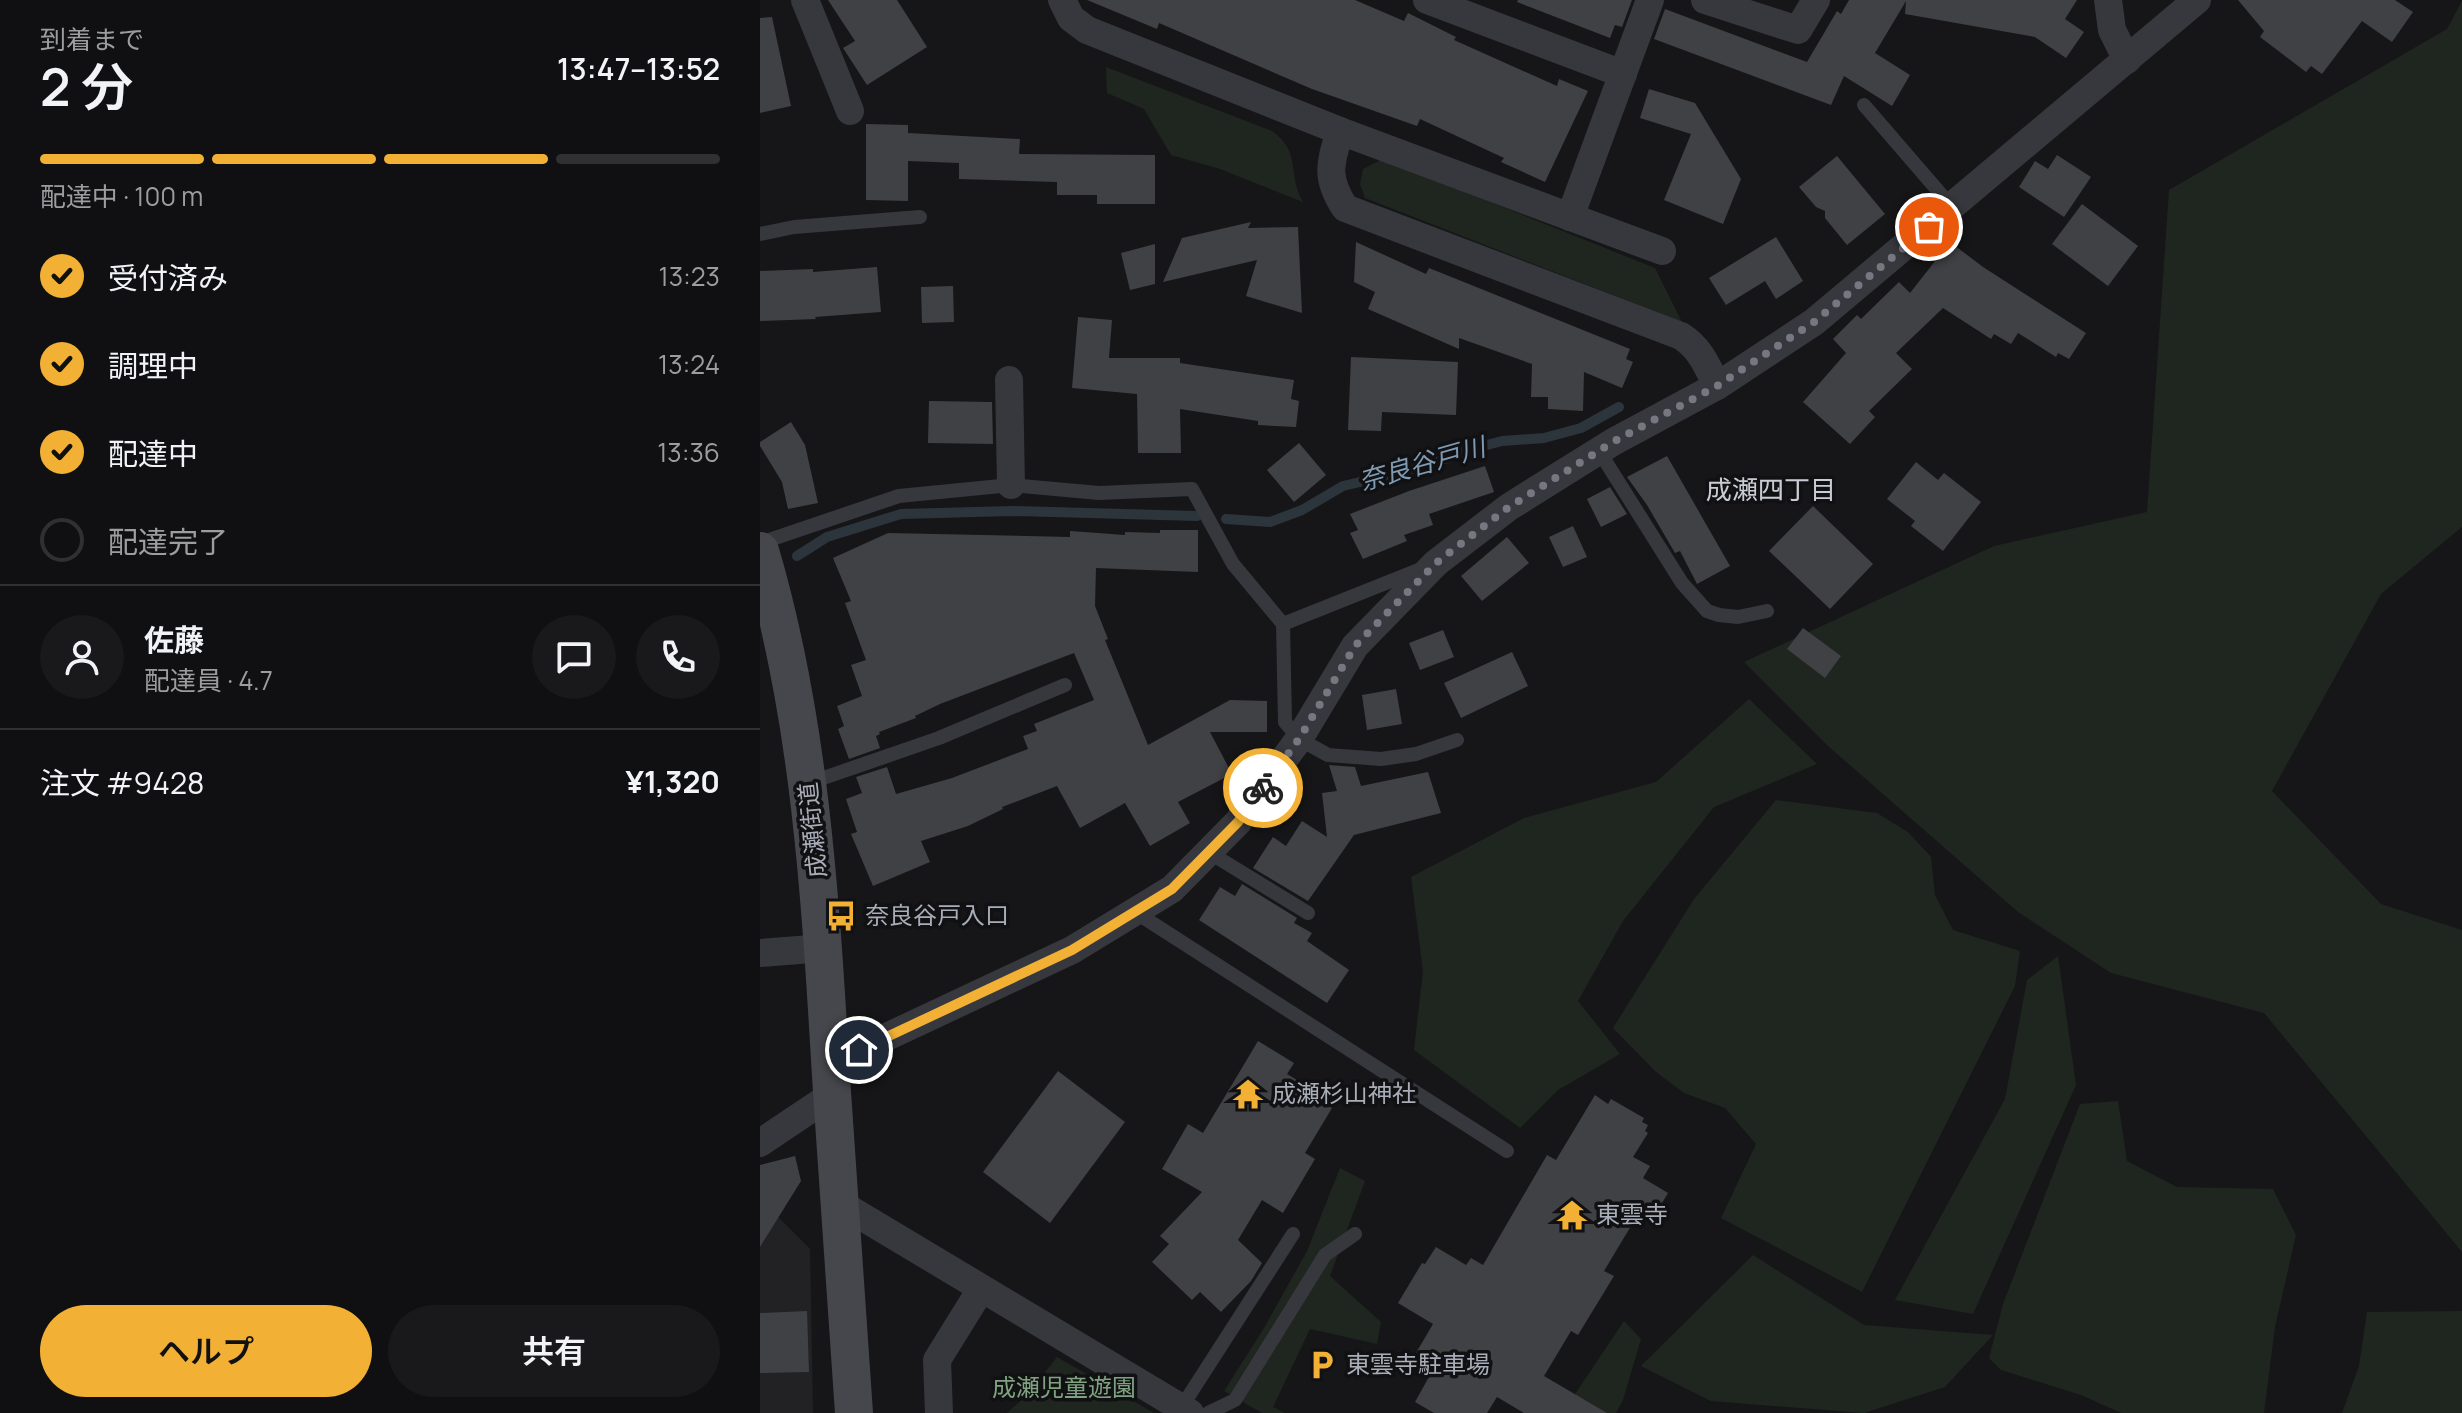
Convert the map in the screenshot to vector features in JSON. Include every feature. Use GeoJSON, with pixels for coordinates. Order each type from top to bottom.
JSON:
{"type":"FeatureCollection","features":[{"type":"Feature","properties":{"kind":"main road","name":"成瀬街道"},"geometry":{"type":"LineString","coordinates":[[764,564],[791,680],[809,783],[824,948],[854,1413]]}},
{"type":"Feature","properties":{"kind":"street"},"geometry":{"type":"LineString","coordinates":[[805,0],[850,111]]}},
{"type":"Feature","properties":{"kind":"street"},"geometry":{"type":"LineString","coordinates":[[1062,0],[1071,18],[1087,30],[1340,131],[1662,251]]}},
{"type":"Feature","properties":{"kind":"street"},"geometry":{"type":"LineString","coordinates":[[1427,0],[1488,11],[1623,74]]}},
{"type":"Feature","properties":{"kind":"street"},"geometry":{"type":"LineString","coordinates":[[1570,217],[1650,0]]}},
{"type":"Feature","properties":{"kind":"street"},"geometry":{"type":"LineString","coordinates":[[1705,0],[1798,30],[1816,0]]}},
{"type":"Feature","properties":{"kind":"street"},"geometry":{"type":"LineString","coordinates":[[2108,0],[2112,30],[2127,60]]}},
{"type":"Feature","properties":{"kind":"street"},"geometry":{"type":"LineString","coordinates":[[760,1143],[832,1079],[1072,950],[1172,889],[1238,822],[1299,739],[1355,646],[1436,563],[1509,507],[1599,451],[1717,386],[1814,322],[2197,0]]}},
{"type":"Feature","properties":{"kind":"street"},"geometry":{"type":"LineString","coordinates":[[1340,131],[1330,164],[1332,189],[1345,208],[1681,336],[1704,357],[1717,386]]}},
{"type":"Feature","properties":{"kind":"street"},"geometry":{"type":"LineString","coordinates":[[1009,380],[1011,485]]}},
{"type":"Feature","properties":{"kind":"street"},"geometry":{"type":"LineString","coordinates":[[760,953],[824,948]]}},
{"type":"Feature","properties":{"kind":"street"},"geometry":{"type":"LineString","coordinates":[[841,1204],[1193,1411]]}},
{"type":"Feature","properties":{"kind":"street"},"geometry":{"type":"LineString","coordinates":[[939,1413],[937,1360],[981,1289]]}},
{"type":"Feature","properties":{"kind":"lane"},"geometry":{"type":"LineString","coordinates":[[1864,105],[1952,207]]}},
{"type":"Feature","properties":{"kind":"lane"},"geometry":{"type":"LineString","coordinates":[[760,234],[794,227],[920,217]]}},
{"type":"Feature","properties":{"kind":"lane"},"geometry":{"type":"LineString","coordinates":[[1599,451],[1682,583],[1707,611],[1738,617],[1767,611]]}},
{"type":"Feature","properties":{"kind":"lane"},"geometry":{"type":"LineString","coordinates":[[760,543],[899,496],[1011,485],[1099,493],[1192,489],[1233,564],[1283,624],[1285,722],[1299,739],[1328,755],[1381,759],[1416,754],[1457,740]]}},
{"type":"Feature","properties":{"kind":"lane"},"geometry":{"type":"LineString","coordinates":[[1283,624],[1436,563]]}},
{"type":"Feature","properties":{"kind":"lane"},"geometry":{"type":"LineString","coordinates":[[809,783],[939,738],[1065,685]]}},
{"type":"Feature","properties":{"kind":"lane"},"geometry":{"type":"LineString","coordinates":[[1210,853],[1308,913]]}},
{"type":"Feature","properties":{"kind":"lane"},"geometry":{"type":"LineString","coordinates":[[1135,912],[1507,1151]]}},
{"type":"Feature","properties":{"kind":"lane"},"geometry":{"type":"LineString","coordinates":[[1193,1411],[1293,1234]]}},
{"type":"Feature","properties":{"kind":"lane"},"geometry":{"type":"LineString","coordinates":[[1193,1411],[1235,1400],[1325,1255],[1355,1234]]}},
{"type":"Feature","properties":{"kind":"shaded area"},"geometry":{"type":"Polygon","coordinates":[[[760,1199],[810,1249],[813,1413],[760,1413],[760,1199]]]}},
{"type":"Feature","properties":{"kind":"green space"},"geometry":{"type":"Polygon","coordinates":[[[2462,1],[2462,527],[2381,594],[2272,791],[2381,904],[2462,930],[2462,1252],[2264,1013],[2111,973],[2018,912],[1828,746],[1744,662],[1994,546],[2147,512],[2169,190],[2447,29],[2462,1]]]}},
{"type":"Feature","properties":{"kind":"green space"},"geometry":{"type":"Polygon","coordinates":[[[1106,67],[1272,131],[1291,156],[1303,202],[1220,169],[1171,155],[1144,109],[1107,93],[1106,67]]]}},
{"type":"Feature","properties":{"kind":"green space"},"geometry":{"type":"Polygon","coordinates":[[[1383,159],[1655,268],[1682,322],[1365,198],[1360,184],[1363,169],[1383,159]]]}},
{"type":"Feature","properties":{"kind":"green space"},"geometry":{"type":"Polygon","coordinates":[[[1749,699],[1817,764],[1714,807],[1623,921],[1578,1001],[1620,1054],[1558,1090],[1520,1128],[1414,1050],[1423,971],[1411,877],[1524,818],[1656,782],[1749,699]]]}},
{"type":"Feature","properties":{"kind":"green space"},"geometry":{"type":"Polygon","coordinates":[[[1776,800],[1877,813],[1908,832],[1931,857],[1935,895],[1953,930],[2020,951],[2015,986],[1862,1292],[1721,1218],[1756,1144],[1725,1108],[1684,1093],[1656,1072],[1613,1028],[1694,899],[1776,800]]]}},
{"type":"Feature","properties":{"kind":"green space"},"geometry":{"type":"Polygon","coordinates":[[[2058,956],[2076,1085],[1973,1314],[1895,1300],[2005,1099],[2027,980],[2058,956]]]}},
{"type":"Feature","properties":{"kind":"green space"},"geometry":{"type":"Polygon","coordinates":[[[2118,1101],[2127,1161],[2177,1187],[2273,1189],[2296,1235],[2275,1327],[2264,1413],[2121,1413],[2081,1395],[2001,1370],[1989,1358],[2003,1304],[2080,1104],[2118,1101]]]}},
{"type":"Feature","properties":{"kind":"green space"},"geometry":{"type":"Polygon","coordinates":[[[1340,1168],[1365,1181],[1330,1276],[1381,1322],[1377,1344],[1310,1329],[1273,1407],[1285,1413],[1262,1413],[1224,1391],[1307,1251],[1340,1168]]]}},
{"type":"Feature","properties":{"kind":"green space"},"geometry":{"type":"Polygon","coordinates":[[[1753,1255],[1864,1325],[1993,1335],[1945,1387],[1864,1413],[1711,1401],[1641,1366],[1753,1255]]]}},
{"type":"Feature","properties":{"kind":"green space"},"geometry":{"type":"Polygon","coordinates":[[[2462,1311],[2462,1413],[2342,1413],[2359,1366],[2367,1312],[2462,1311]]]}},
{"type":"Feature","properties":{"kind":"green space"},"geometry":{"type":"Polygon","coordinates":[[[1624,1321],[1641,1339],[1623,1400],[1616,1413],[1570,1413],[1575,1394],[1624,1321]]]}},
{"type":"Feature","properties":{"kind":"green space","name":"成瀬児童遊園"},"geometry":{"type":"Polygon","coordinates":[[[1057,1357],[1154,1413],[1007,1413],[1027,1395],[1057,1357]]]}},
{"type":"Feature","properties":{"kind":"building"},"geometry":{"type":"Polygon","coordinates":[[[828,0],[897,0],[927,47],[867,85],[843,48],[855,41],[828,0]]]}},
{"type":"Feature","properties":{"kind":"building"},"geometry":{"type":"Polygon","coordinates":[[[1087,0],[1355,0],[1404,21],[1408,13],[1456,37],[1454,40],[1557,86],[1559,79],[1588,91],[1545,182],[1501,162],[1504,158],[1420,119],[1417,126],[1312,89],[1159,23],[1157,29],[1087,0]]]}},
{"type":"Feature","properties":{"kind":"building"},"geometry":{"type":"Polygon","coordinates":[[[1518,0],[1632,0],[1622,27],[1615,25],[1610,38],[1518,0]]]}},
{"type":"Feature","properties":{"kind":"building"},"geometry":{"type":"Polygon","coordinates":[[[1849,0],[2077,0],[2065,19],[2084,32],[2066,58],[2035,37],[1905,14],[1906,1],[1875,53],[1910,75],[1892,106],[1844,76],[1831,105],[1654,39],[1665,9],[1807,62],[1837,11],[1841,14],[1849,0]]]}},
{"type":"Feature","properties":{"kind":"building"},"geometry":{"type":"Polygon","coordinates":[[[2238,0],[2395,0],[2413,12],[2392,42],[2362,21],[2322,74],[2311,66],[2306,72],[2260,37],[2264,31],[2238,0]]]}},
{"type":"Feature","properties":{"kind":"building"},"geometry":{"type":"Polygon","coordinates":[[[772,17],[791,106],[760,113],[760,18],[772,17]]]}},
{"type":"Feature","properties":{"kind":"building"},"geometry":{"type":"Polygon","coordinates":[[[1649,89],[1695,103],[1741,179],[1723,224],[1664,200],[1691,134],[1640,118],[1649,89]]]}},
{"type":"Feature","properties":{"kind":"building"},"geometry":{"type":"Polygon","coordinates":[[[866,124],[908,125],[908,133],[1020,139],[1019,154],[1155,155],[1155,204],[1097,204],[1097,195],[1057,195],[1057,182],[959,179],[959,163],[908,161],[908,201],[866,200],[866,124]]]}},
{"type":"Feature","properties":{"kind":"building"},"geometry":{"type":"Polygon","coordinates":[[[2057,155],[2091,177],[2064,217],[2019,187],[2035,161],[2048,169],[2057,155]]]}},
{"type":"Feature","properties":{"kind":"building"},"geometry":{"type":"Polygon","coordinates":[[[1837,156],[1885,214],[1847,245],[1825,218],[1825,211],[1816,207],[1799,187],[1837,156]]]}},
{"type":"Feature","properties":{"kind":"building"},"geometry":{"type":"Polygon","coordinates":[[[2082,204],[2138,246],[2108,286],[2052,244],[2082,204]]]}},
{"type":"Feature","properties":{"kind":"building"},"geometry":{"type":"Polygon","coordinates":[[[1251,222],[1248,228],[1298,227],[1302,313],[1246,296],[1257,260],[1163,282],[1182,238],[1251,222]]]}},
{"type":"Feature","properties":{"kind":"building"},"geometry":{"type":"Polygon","coordinates":[[[1776,237],[1803,281],[1776,299],[1765,281],[1726,305],[1709,278],[1776,237]]]}},
{"type":"Feature","properties":{"kind":"building"},"geometry":{"type":"Polygon","coordinates":[[[1356,242],[1426,274],[1429,268],[1630,349],[1626,359],[1633,362],[1622,388],[1584,372],[1583,411],[1548,409],[1548,397],[1531,397],[1532,364],[1459,338],[1459,349],[1368,309],[1375,292],[1354,282],[1356,242]]]}},
{"type":"Feature","properties":{"kind":"building"},"geometry":{"type":"Polygon","coordinates":[[[1950,242],[1983,267],[2086,333],[2069,359],[2058,353],[2056,357],[2018,333],[2011,344],[1994,334],[1991,339],[1943,308],[1896,353],[1912,369],[1869,411],[1875,417],[1850,444],[1803,402],[1846,353],[1833,339],[1857,315],[1861,319],[1899,282],[1910,293],[1950,242]]]}},
{"type":"Feature","properties":{"kind":"building"},"geometry":{"type":"Polygon","coordinates":[[[1155,244],[1155,284],[1130,290],[1121,253],[1155,244]]]}},
{"type":"Feature","properties":{"kind":"building"},"geometry":{"type":"Polygon","coordinates":[[[877,267],[881,312],[760,321],[760,271],[813,269],[813,272],[877,267]]]}},
{"type":"Feature","properties":{"kind":"building"},"geometry":{"type":"Polygon","coordinates":[[[953,286],[954,322],[922,323],[921,287],[953,286]]]}},
{"type":"Feature","properties":{"kind":"building"},"geometry":{"type":"Polygon","coordinates":[[[1078,317],[1112,320],[1109,358],[1180,358],[1180,363],[1294,380],[1291,399],[1299,401],[1296,427],[1258,425],[1258,421],[1180,409],[1181,453],[1138,453],[1137,394],[1072,388],[1078,317]]]}},
{"type":"Feature","properties":{"kind":"building"},"geometry":{"type":"Polygon","coordinates":[[[1351,357],[1458,362],[1456,415],[1382,412],[1381,431],[1348,430],[1351,357]]]}},
{"type":"Feature","properties":{"kind":"building"},"geometry":{"type":"Polygon","coordinates":[[[929,401],[992,402],[993,444],[928,443],[929,401]]]}},
{"type":"Feature","properties":{"kind":"building"},"geometry":{"type":"Polygon","coordinates":[[[791,422],[805,445],[818,503],[788,509],[782,482],[760,442],[791,422]]]}},
{"type":"Feature","properties":{"kind":"building"},"geometry":{"type":"Polygon","coordinates":[[[1299,443],[1326,475],[1294,502],[1267,470],[1299,443]]]}},
{"type":"Feature","properties":{"kind":"building"},"geometry":{"type":"Polygon","coordinates":[[[1667,456],[1730,566],[1697,584],[1680,551],[1675,553],[1627,477],[1667,456]]]}},
{"type":"Feature","properties":{"kind":"building"},"geometry":{"type":"Polygon","coordinates":[[[1916,462],[1938,480],[1944,473],[1981,502],[1943,551],[1911,526],[1915,521],[1887,499],[1916,462]]]}},
{"type":"Feature","properties":{"kind":"building"},"geometry":{"type":"Polygon","coordinates":[[[1485,466],[1494,492],[1429,514],[1433,525],[1404,535],[1407,541],[1363,559],[1350,533],[1358,530],[1350,514],[1485,466]]]}},
{"type":"Feature","properties":{"kind":"building"},"geometry":{"type":"Polygon","coordinates":[[[1610,487],[1627,514],[1601,527],[1587,499],[1610,487]]]}},
{"type":"Feature","properties":{"kind":"building"},"geometry":{"type":"Polygon","coordinates":[[[1813,506],[1873,564],[1830,609],[1769,551],[1813,506]]]}},
{"type":"Feature","properties":{"kind":"building"},"geometry":{"type":"Polygon","coordinates":[[[1573,526],[1587,557],[1563,567],[1549,537],[1573,526]]]}},
{"type":"Feature","properties":{"kind":"building"},"geometry":{"type":"Polygon","coordinates":[[[1160,530],[1198,530],[1198,572],[1096,568],[1095,606],[1108,639],[1105,640],[1148,745],[1230,700],[1267,701],[1267,732],[1210,732],[1232,774],[1178,802],[1190,823],[1150,846],[1125,803],[1080,828],[1057,786],[1002,807],[968,826],[921,841],[930,862],[873,886],[851,834],[857,832],[846,799],[862,793],[856,777],[887,767],[896,794],[952,778],[1028,749],[1023,736],[1037,731],[1034,724],[1094,700],[1074,653],[940,704],[916,718],[879,732],[876,736],[880,748],[849,759],[838,729],[844,726],[837,706],[862,696],[851,665],[866,660],[845,603],[851,601],[833,558],[888,533],[1070,537],[1070,531],[1125,535],[1125,532],[1160,533],[1160,530]]]}},
{"type":"Feature","properties":{"kind":"building"},"geometry":{"type":"Polygon","coordinates":[[[1507,537],[1529,563],[1482,601],[1461,576],[1507,537]]]}},
{"type":"Feature","properties":{"kind":"building"},"geometry":{"type":"Polygon","coordinates":[[[1803,628],[1841,656],[1825,678],[1787,649],[1803,628]]]}},
{"type":"Feature","properties":{"kind":"building"},"geometry":{"type":"Polygon","coordinates":[[[1443,630],[1454,657],[1420,670],[1409,643],[1443,630]]]}},
{"type":"Feature","properties":{"kind":"building"},"geometry":{"type":"Polygon","coordinates":[[[1512,652],[1528,686],[1461,718],[1444,683],[1512,652]]]}},
{"type":"Feature","properties":{"kind":"building"},"geometry":{"type":"Polygon","coordinates":[[[1396,689],[1402,724],[1367,730],[1362,695],[1396,689]]]}},
{"type":"Feature","properties":{"kind":"building"},"geometry":{"type":"Polygon","coordinates":[[[1329,765],[1355,767],[1361,786],[1428,772],[1441,813],[1354,835],[1308,901],[1253,868],[1273,837],[1286,846],[1302,821],[1327,837],[1322,793],[1337,791],[1329,765]]]}},
{"type":"Feature","properties":{"kind":"building"},"geometry":{"type":"Polygon","coordinates":[[[1242,884],[1297,918],[1294,923],[1312,933],[1307,941],[1349,970],[1327,1003],[1199,920],[1220,887],[1235,896],[1242,884]]]}},
{"type":"Feature","properties":{"kind":"building"},"geometry":{"type":"Polygon","coordinates":[[[1258,1041],[1294,1063],[1287,1074],[1335,1103],[1305,1153],[1315,1159],[1283,1213],[1262,1200],[1238,1240],[1262,1263],[1251,1281],[1221,1312],[1200,1292],[1192,1300],[1152,1262],[1169,1244],[1160,1236],[1202,1192],[1162,1169],[1188,1124],[1203,1133],[1258,1041]]]}},
{"type":"Feature","properties":{"kind":"building"},"geometry":{"type":"Polygon","coordinates":[[[1058,1071],[1125,1122],[1050,1223],[983,1172],[1058,1071]]]}},
{"type":"Feature","properties":{"kind":"building"},"geometry":{"type":"Polygon","coordinates":[[[1595,1095],[1608,1104],[1611,1099],[1644,1118],[1642,1122],[1648,1125],[1645,1131],[1648,1133],[1633,1157],[1650,1166],[1643,1178],[1668,1193],[1650,1223],[1637,1216],[1604,1271],[1614,1276],[1578,1335],[1571,1331],[1544,1376],[1607,1413],[1524,1413],[1497,1397],[1487,1413],[1434,1413],[1415,1402],[1430,1375],[1410,1363],[1433,1324],[1398,1303],[1422,1263],[1425,1264],[1436,1247],[1466,1265],[1471,1258],[1483,1265],[1547,1155],[1556,1160],[1595,1095]]]}},
{"type":"Feature","properties":{"kind":"building"},"geometry":{"type":"Polygon","coordinates":[[[795,1156],[801,1181],[760,1247],[760,1165],[795,1156]]]}},
{"type":"Feature","properties":{"kind":"building"},"geometry":{"type":"Polygon","coordinates":[[[807,1311],[809,1372],[760,1373],[760,1313],[807,1311]]]}},
{"type":"Feature","properties":{"kind":"waterway","name":"奈良谷戸川"},"geometry":{"type":"LineString","coordinates":[[1226,519],[1270,522],[1302,510],[1343,486],[1424,467],[1502,441],[1544,438],[1581,428],[1619,407]]}},
{"type":"Feature","properties":{"kind":"waterway","name":"奈良谷戸川"},"geometry":{"type":"LineString","coordinates":[[797,556],[827,537],[901,514],[1012,511],[1197,516]]}},
{"type":"Feature","properties":{"kind":"way so far"},"geometry":{"type":"LineString","coordinates":[[1263,788],[1299,739],[1355,646],[1436,563],[1509,507],[1613,442],[1717,386],[1814,322],[1929,227]]}},
{"type":"Feature","properties":{"kind":"place","name":"奈良谷戸入口"},"geometry":{"type":"Point","coordinates":[841,916]}},
{"type":"Feature","properties":{"kind":"place","name":"成瀬杉山神社"},"geometry":{"type":"Point","coordinates":[1248,1094]}},
{"type":"Feature","properties":{"kind":"place","name":"東雲寺"},"geometry":{"type":"Point","coordinates":[1572,1215]}},
{"type":"Feature","properties":{"kind":"place","name":"東雲寺駐車場"},"geometry":{"type":"Point","coordinates":[1322,1365]}},
{"type":"Feature","properties":{"kind":"district","name":"成瀬四丁目"},"geometry":{"type":"Point","coordinates":[1771,490]}},
{"type":"Feature","properties":{"kind":"route"},"geometry":{"type":"LineString","coordinates":[[859,1050],[1072,950],[1172,889],[1238,822],[1263,788]]}}]}
